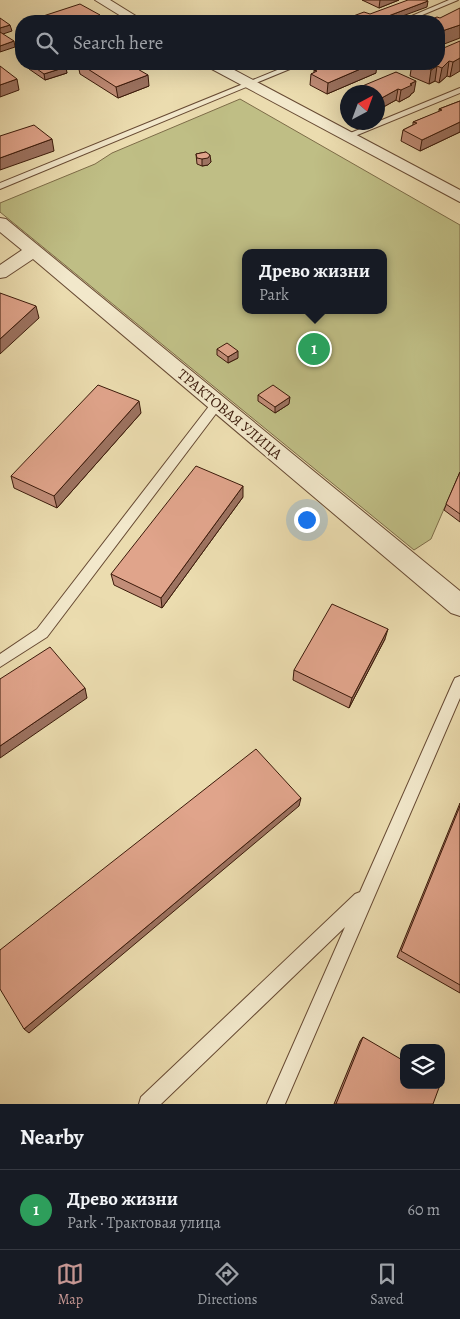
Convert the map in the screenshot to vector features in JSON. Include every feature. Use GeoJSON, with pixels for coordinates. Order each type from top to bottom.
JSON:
{"type":"FeatureCollection","features":[{"type":"Feature","properties":{"kind":"street"},"geometry":{"type":"LineString","coordinates":[[101,0],[127,15]]}},
{"type":"Feature","properties":{"kind":"street"},"geometry":{"type":"LineString","coordinates":[[224,70],[460,197]]}},
{"type":"Feature","properties":{"kind":"street","name":"ТРАКТОВАЯ УЛИЦА"},"geometry":{"type":"LineString","coordinates":[[0,223],[460,606]]}},
{"type":"Feature","properties":{"kind":"street"},"geometry":{"type":"LineString","coordinates":[[0,273],[33,250]]}},
{"type":"Feature","properties":{"kind":"lane"},"geometry":{"type":"LineString","coordinates":[[417,15],[455,0]]}},
{"type":"Feature","properties":{"kind":"lane"},"geometry":{"type":"LineString","coordinates":[[0,186],[283,70]]}},
{"type":"Feature","properties":{"kind":"lane"},"geometry":{"type":"LineString","coordinates":[[347,136],[460,90]]}},
{"type":"Feature","properties":{"kind":"lane"},"geometry":{"type":"LineString","coordinates":[[0,661],[42,633],[218,404]]}},
{"type":"Feature","properties":{"kind":"lane"},"geometry":{"type":"LineString","coordinates":[[276,1104],[460,682]]}},
{"type":"Feature","properties":{"kind":"lane"},"geometry":{"type":"LineString","coordinates":[[148,1104],[367,895]]}},
{"type":"Feature","properties":{"kind":"shaded area"},"geometry":{"type":"Polygon","coordinates":[[[240,99],[460,225],[460,472],[431,539],[414,550],[0,212],[0,203],[95,164],[112,153],[240,99]]]}},
{"type":"Feature","properties":{"kind":"building"},"geometry":{"type":"Polygon","coordinates":[[[408,0],[428,1],[391,15],[356,15],[364,12],[370,14],[408,0]]]}},
{"type":"Feature","properties":{"kind":"building"},"geometry":{"type":"Polygon","coordinates":[[[80,4],[100,15],[46,15],[80,4]]]}},
{"type":"Feature","properties":{"kind":"building"},"geometry":{"type":"Polygon","coordinates":[[[460,8],[460,25],[445,30],[445,16],[460,8]]]}},
{"type":"Feature","properties":{"kind":"building"},"geometry":{"type":"Polygon","coordinates":[[[0,18],[10,25],[0,28],[0,18]]]}},
{"type":"Feature","properties":{"kind":"building"},"geometry":{"type":"Polygon","coordinates":[[[0,32],[14,41],[0,46],[0,32]]]}},
{"type":"Feature","properties":{"kind":"building"},"geometry":{"type":"Polygon","coordinates":[[[460,41],[460,58],[453,62],[449,61],[445,65],[445,47],[460,41]]]}},
{"type":"Feature","properties":{"kind":"building"},"geometry":{"type":"Polygon","coordinates":[[[0,66],[17,79],[0,85],[0,66]]]}},
{"type":"Feature","properties":{"kind":"building"},"geometry":{"type":"Polygon","coordinates":[[[38,70],[57,70],[44,74],[38,70]]]}},
{"type":"Feature","properties":{"kind":"building"},"geometry":{"type":"Polygon","coordinates":[[[89,70],[139,70],[148,75],[116,87],[89,70]]]}},
{"type":"Feature","properties":{"kind":"building"},"geometry":{"type":"Polygon","coordinates":[[[314,70],[358,70],[328,83],[311,74],[317,71],[314,70]]]}},
{"type":"Feature","properties":{"kind":"building"},"geometry":{"type":"Polygon","coordinates":[[[396,72],[416,81],[410,84],[412,85],[401,90],[398,89],[385,96],[385,85],[365,85],[396,72]]]}},
{"type":"Feature","properties":{"kind":"building"},"geometry":{"type":"Polygon","coordinates":[[[460,101],[460,122],[422,140],[403,130],[417,123],[413,122],[460,101]]]}},
{"type":"Feature","properties":{"kind":"building"},"geometry":{"type":"Polygon","coordinates":[[[34,125],[52,139],[0,158],[0,136],[34,125]]]}},
{"type":"Feature","properties":{"kind":"building"},"geometry":{"type":"Polygon","coordinates":[[[206,152],[210,155],[208,158],[197,158],[196,154],[206,152]]]}},
{"type":"Feature","properties":{"kind":"building"},"geometry":{"type":"Polygon","coordinates":[[[0,293],[36,306],[0,339],[0,293]]]}},
{"type":"Feature","properties":{"kind":"building"},"geometry":{"type":"Polygon","coordinates":[[[227,343],[238,351],[228,357],[217,349],[227,343]]]}},
{"type":"Feature","properties":{"kind":"building"},"geometry":{"type":"Polygon","coordinates":[[[98,385],[139,401],[54,496],[11,476],[98,385]]]}},
{"type":"Feature","properties":{"kind":"building"},"geometry":{"type":"Polygon","coordinates":[[[273,385],[290,397],[275,407],[258,395],[273,385]]]}},
{"type":"Feature","properties":{"kind":"building"},"geometry":{"type":"Polygon","coordinates":[[[196,466],[243,486],[161,598],[111,574],[196,466]]]}},
{"type":"Feature","properties":{"kind":"building"},"geometry":{"type":"Polygon","coordinates":[[[460,472],[460,514],[446,504],[460,472]]]}},
{"type":"Feature","properties":{"kind":"building"},"geometry":{"type":"Polygon","coordinates":[[[332,604],[388,629],[352,698],[294,670],[332,604]]]}},
{"type":"Feature","properties":{"kind":"building"},"geometry":{"type":"Polygon","coordinates":[[[50,647],[85,688],[0,746],[0,679],[50,647]]]}},
{"type":"Feature","properties":{"kind":"building"},"geometry":{"type":"Polygon","coordinates":[[[256,749],[301,798],[24,1029],[0,989],[0,950],[256,749]]]}},
{"type":"Feature","properties":{"kind":"building"},"geometry":{"type":"Polygon","coordinates":[[[460,806],[460,985],[401,951],[460,806]]]}},
{"type":"Feature","properties":{"kind":"building"},"geometry":{"type":"Polygon","coordinates":[[[363,1037],[400,1059],[400,1089],[439,1089],[433,1104],[336,1104],[363,1037]]]}},
{"type":"Feature","properties":{"kind":"place","name":"Древо жизни"},"geometry":{"type":"Point","coordinates":[314,349]}}]}
